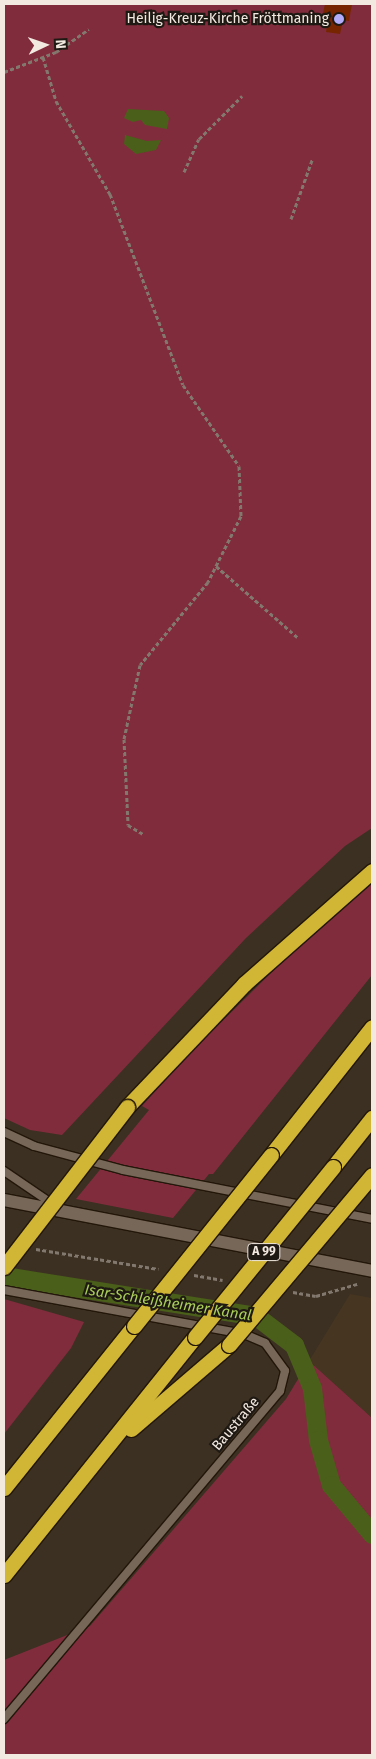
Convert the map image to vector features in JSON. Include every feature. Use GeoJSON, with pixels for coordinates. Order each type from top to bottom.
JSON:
{"type":"FeatureCollection","features":[{"type":"Feature","properties":{"kind":"highway"},"geometry":{"type":"LineString","coordinates":[[4,1267],[127,1106],[244,984],[372,871]]}},
{"type":"Feature","properties":{"kind":"highway"},"geometry":{"type":"LineString","coordinates":[[4,1488],[372,1026]]}},
{"type":"Feature","properties":{"kind":"highway","name":"A 99"},"geometry":{"type":"LineString","coordinates":[[4,1575],[372,1118]]}},
{"type":"Feature","properties":{"kind":"highway"},"geometry":{"type":"LineString","coordinates":[[105,1451],[229,1344],[372,1174]]}},
{"type":"Feature","properties":{"kind":"main road"},"geometry":{"type":"LineString","coordinates":[[4,1200],[372,1271]]}},
{"type":"Feature","properties":{"kind":"lane"},"geometry":{"type":"LineString","coordinates":[[4,1132],[34,1146],[123,1170],[372,1219]]}},
{"type":"Feature","properties":{"kind":"lane"},"geometry":{"type":"LineString","coordinates":[[4,1171],[64,1212]]}},
{"type":"Feature","properties":{"kind":"lane","name":"Baustraße"},"geometry":{"type":"LineString","coordinates":[[4,1290],[244,1334],[266,1343],[285,1371],[280,1391],[4,1719]]}},
{"type":"Feature","properties":{"kind":"path"},"geometry":{"type":"LineString","coordinates":[[4,72],[56,52],[89,28]]}},
{"type":"Feature","properties":{"kind":"path"},"geometry":{"type":"LineString","coordinates":[[42,57],[56,101],[110,194],[183,385],[239,466],[242,516],[208,582],[140,665],[124,739],[128,825],[144,834]]}},
{"type":"Feature","properties":{"kind":"path"},"geometry":{"type":"LineString","coordinates":[[184,172],[199,139],[242,96]]}},
{"type":"Feature","properties":{"kind":"path"},"geometry":{"type":"LineString","coordinates":[[292,220],[312,160]]}},
{"type":"Feature","properties":{"kind":"path"},"geometry":{"type":"LineString","coordinates":[[216,566],[297,637]]}},
{"type":"Feature","properties":{"kind":"shaded area"},"geometry":{"type":"Polygon","coordinates":[[[4,4],[372,4],[372,828],[345,846],[246,938],[62,1135],[30,1130],[4,1118],[4,4]]]}},
{"type":"Feature","properties":{"kind":"shaded area"},"geometry":{"type":"Polygon","coordinates":[[[128,109],[164,111],[169,118],[167,129],[145,125],[141,120],[133,122],[124,118],[128,109]]]}},
{"type":"Feature","properties":{"kind":"shaded area"},"geometry":{"type":"Polygon","coordinates":[[[125,135],[147,141],[161,140],[156,150],[136,154],[124,144],[125,135]]]}},
{"type":"Feature","properties":{"kind":"shaded area"},"geometry":{"type":"Polygon","coordinates":[[[372,882],[372,975],[213,1174],[209,1174],[173,1218],[76,1199],[149,1110],[142,1106],[187,1056],[284,960],[372,882]]]}},
{"type":"Feature","properties":{"kind":"shaded area"},"geometry":{"type":"Polygon","coordinates":[[[350,1294],[372,1298],[372,1418],[309,1361],[350,1294]]]}},
{"type":"Feature","properties":{"kind":"shaded area"},"geometry":{"type":"Polygon","coordinates":[[[4,1299],[84,1322],[71,1348],[4,1434],[4,1299]]]}},
{"type":"Feature","properties":{"kind":"shaded area"},"geometry":{"type":"Polygon","coordinates":[[[309,1361],[372,1418],[372,1755],[4,1755],[4,1660],[90,1626],[286,1399],[309,1361]]]}},
{"type":"Feature","properties":{"kind":"building","name":"Heilig-Kreuz-Kirche Fröttmaning"},"geometry":{"type":"Polygon","coordinates":[[[325,4],[352,4],[349,21],[343,20],[340,34],[326,32],[328,18],[322,17],[325,4]]]}},
{"type":"Feature","properties":{"kind":"waterway","name":"Isar-Schleißheimer Kanal"},"geometry":{"type":"LineString","coordinates":[[4,1276],[256,1316],[294,1345],[312,1388],[318,1440],[331,1485],[372,1534]]}},
{"type":"Feature","properties":{"kind":"place","name":"Heilig-Kreuz-Kirche Fröttmaning"},"geometry":{"type":"Point","coordinates":[339,19]}}]}
